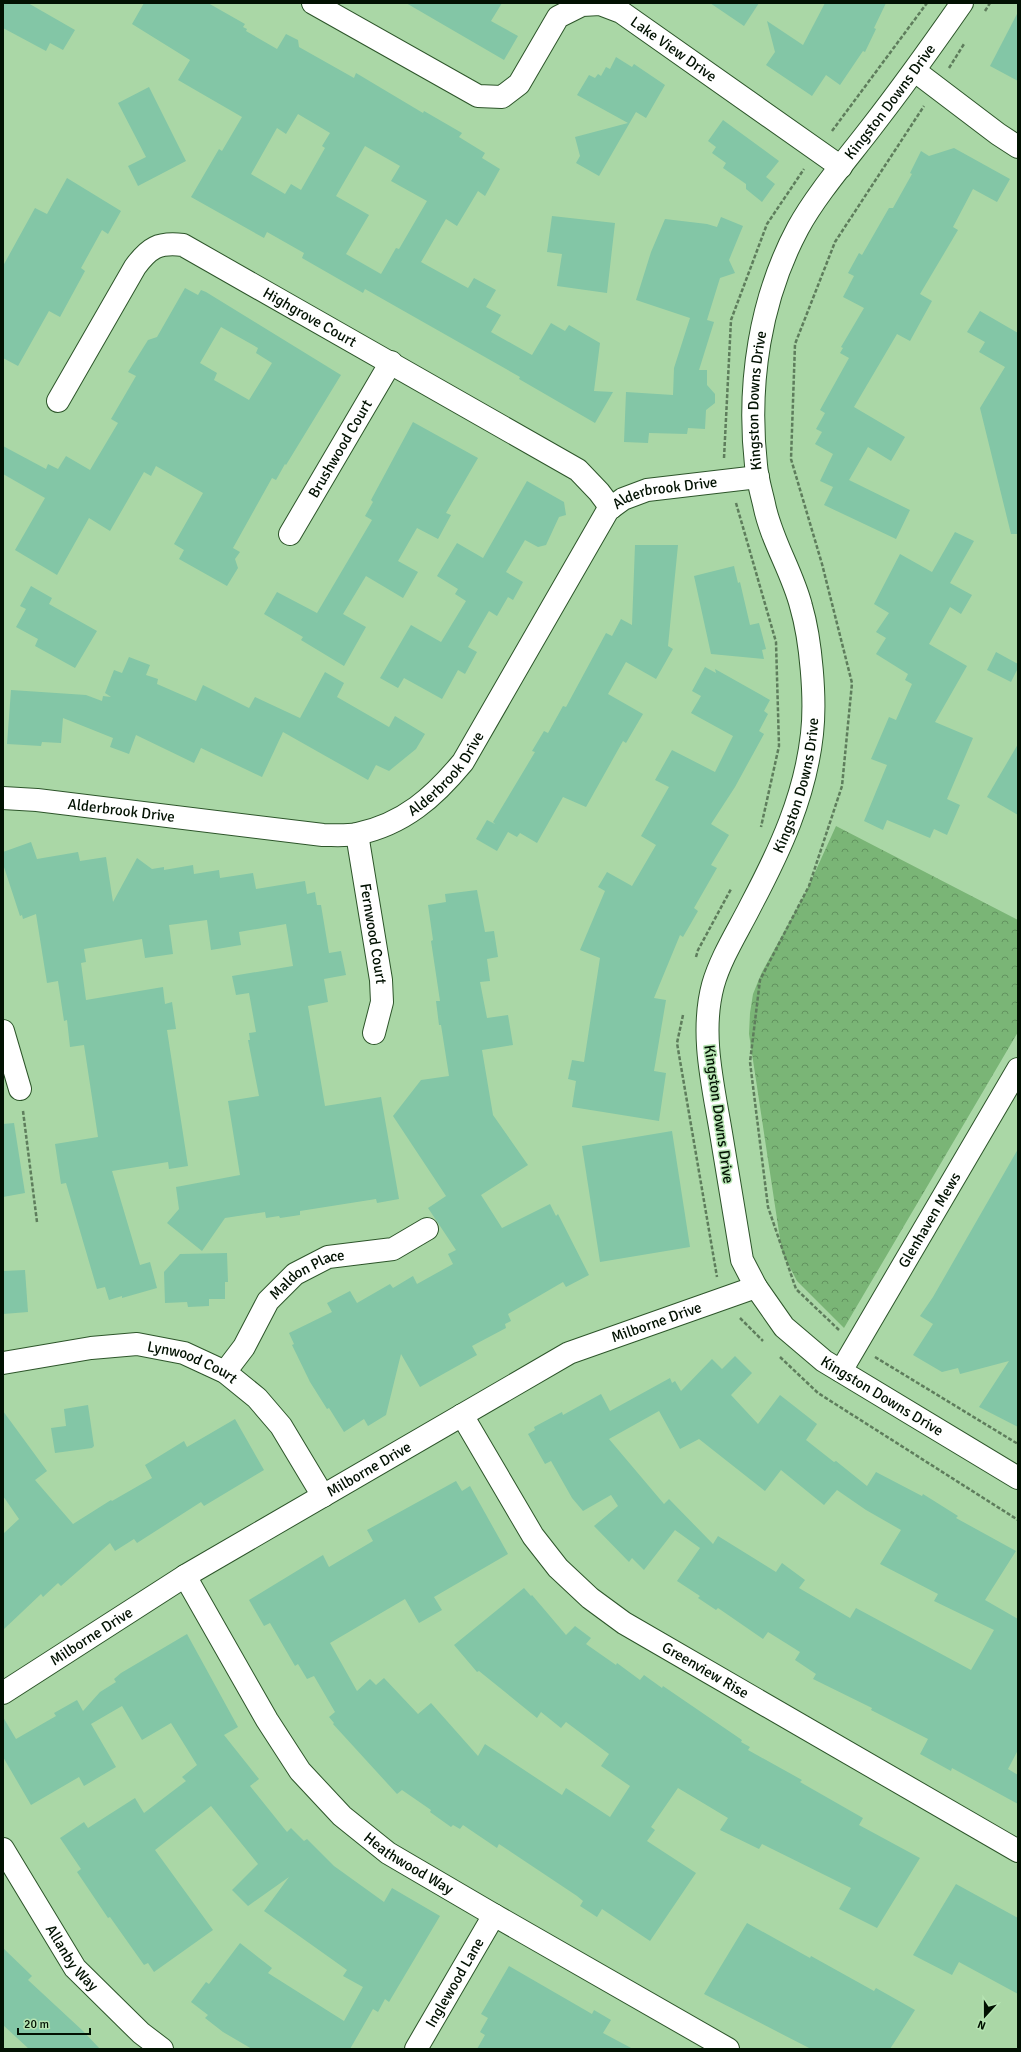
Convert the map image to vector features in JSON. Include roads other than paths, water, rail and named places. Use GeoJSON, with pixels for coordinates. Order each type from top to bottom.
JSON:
{"type":"FeatureCollection","features":[{"type":"Feature","properties":{"kind":"street","name":"Lake View Drive"},"geometry":{"type":"LineString","coordinates":[[313,3],[478,96],[502,97],[519,84],[558,17],[582,5],[600,3],[621,12],[841,167]]}},
{"type":"Feature","properties":{"kind":"street","name":"Kingston Downs Drive"},"geometry":{"type":"LineString","coordinates":[[962,3],[916,71],[841,167],[800,224],[784,257],[774,284],[756,362],[754,414],[756,466],[765,511],[801,605],[809,648],[813,730],[807,770],[780,852],[727,952],[713,985],[708,1022],[709,1061],[742,1260],[756,1287],[784,1327],[824,1361],[1018,1478]]}},
{"type":"Feature","properties":{"kind":"street"},"geometry":{"type":"LineString","coordinates":[[916,71],[998,134],[1018,147]]}},
{"type":"Feature","properties":{"kind":"street","name":"Highgrove Court"},"geometry":{"type":"LineString","coordinates":[[58,401],[146,252],[159,246],[170,244],[183,245],[391,362],[578,470],[599,492],[611,508]]}},
{"type":"Feature","properties":{"kind":"street","name":"Brushwood Court"},"geometry":{"type":"LineString","coordinates":[[290,534],[391,362]]}},
{"type":"Feature","properties":{"kind":"street","name":"Alderbrook Drive"},"geometry":{"type":"LineString","coordinates":[[3,798],[37,800],[286,832],[323,835],[357,834],[388,824],[416,809],[442,787],[463,762],[611,508],[622,499],[647,490],[758,477]]}},
{"type":"Feature","properties":{"kind":"street","name":"Fernwood Court"},"geometry":{"type":"LineString","coordinates":[[357,834],[381,980],[382,1002],[374,1033]]}},
{"type":"Feature","properties":{"kind":"street"},"geometry":{"type":"LineString","coordinates":[[3,1031],[20,1089]]}},
{"type":"Feature","properties":{"kind":"street","name":"Glenhaven Mews"},"geometry":{"type":"LineString","coordinates":[[841,1371],[1018,1069]]}},
{"type":"Feature","properties":{"kind":"street","name":"Maldon Place"},"geometry":{"type":"LineString","coordinates":[[224,1372],[244,1347],[268,1301],[295,1274],[328,1257],[393,1249],[427,1228]]}},
{"type":"Feature","properties":{"kind":"street","name":"Milborne Drive"},"geometry":{"type":"LineString","coordinates":[[3,1693],[185,1576],[569,1353],[756,1287]]}},
{"type":"Feature","properties":{"kind":"street","name":"Lynwood Court"},"geometry":{"type":"LineString","coordinates":[[3,1363],[91,1348],[137,1344],[184,1353],[224,1372],[257,1398],[281,1426],[323,1496]]}},
{"type":"Feature","properties":{"kind":"street","name":"Greenview Rise"},"geometry":{"type":"LineString","coordinates":[[462,1415],[533,1536],[558,1568],[590,1598],[624,1623],[1018,1851]]}},
{"type":"Feature","properties":{"kind":"street","name":"Heathwood Way"},"geometry":{"type":"LineString","coordinates":[[185,1576],[267,1720],[300,1771],[342,1816],[388,1853],[728,2049]]}},
{"type":"Feature","properties":{"kind":"street","name":"Allanby Way"},"geometry":{"type":"LineString","coordinates":[[3,1849],[75,1968],[141,2033],[162,2049]]}},
{"type":"Feature","properties":{"kind":"street","name":"Inglewood Lane"},"geometry":{"type":"LineString","coordinates":[[416,2049],[494,1915]]}}]}
